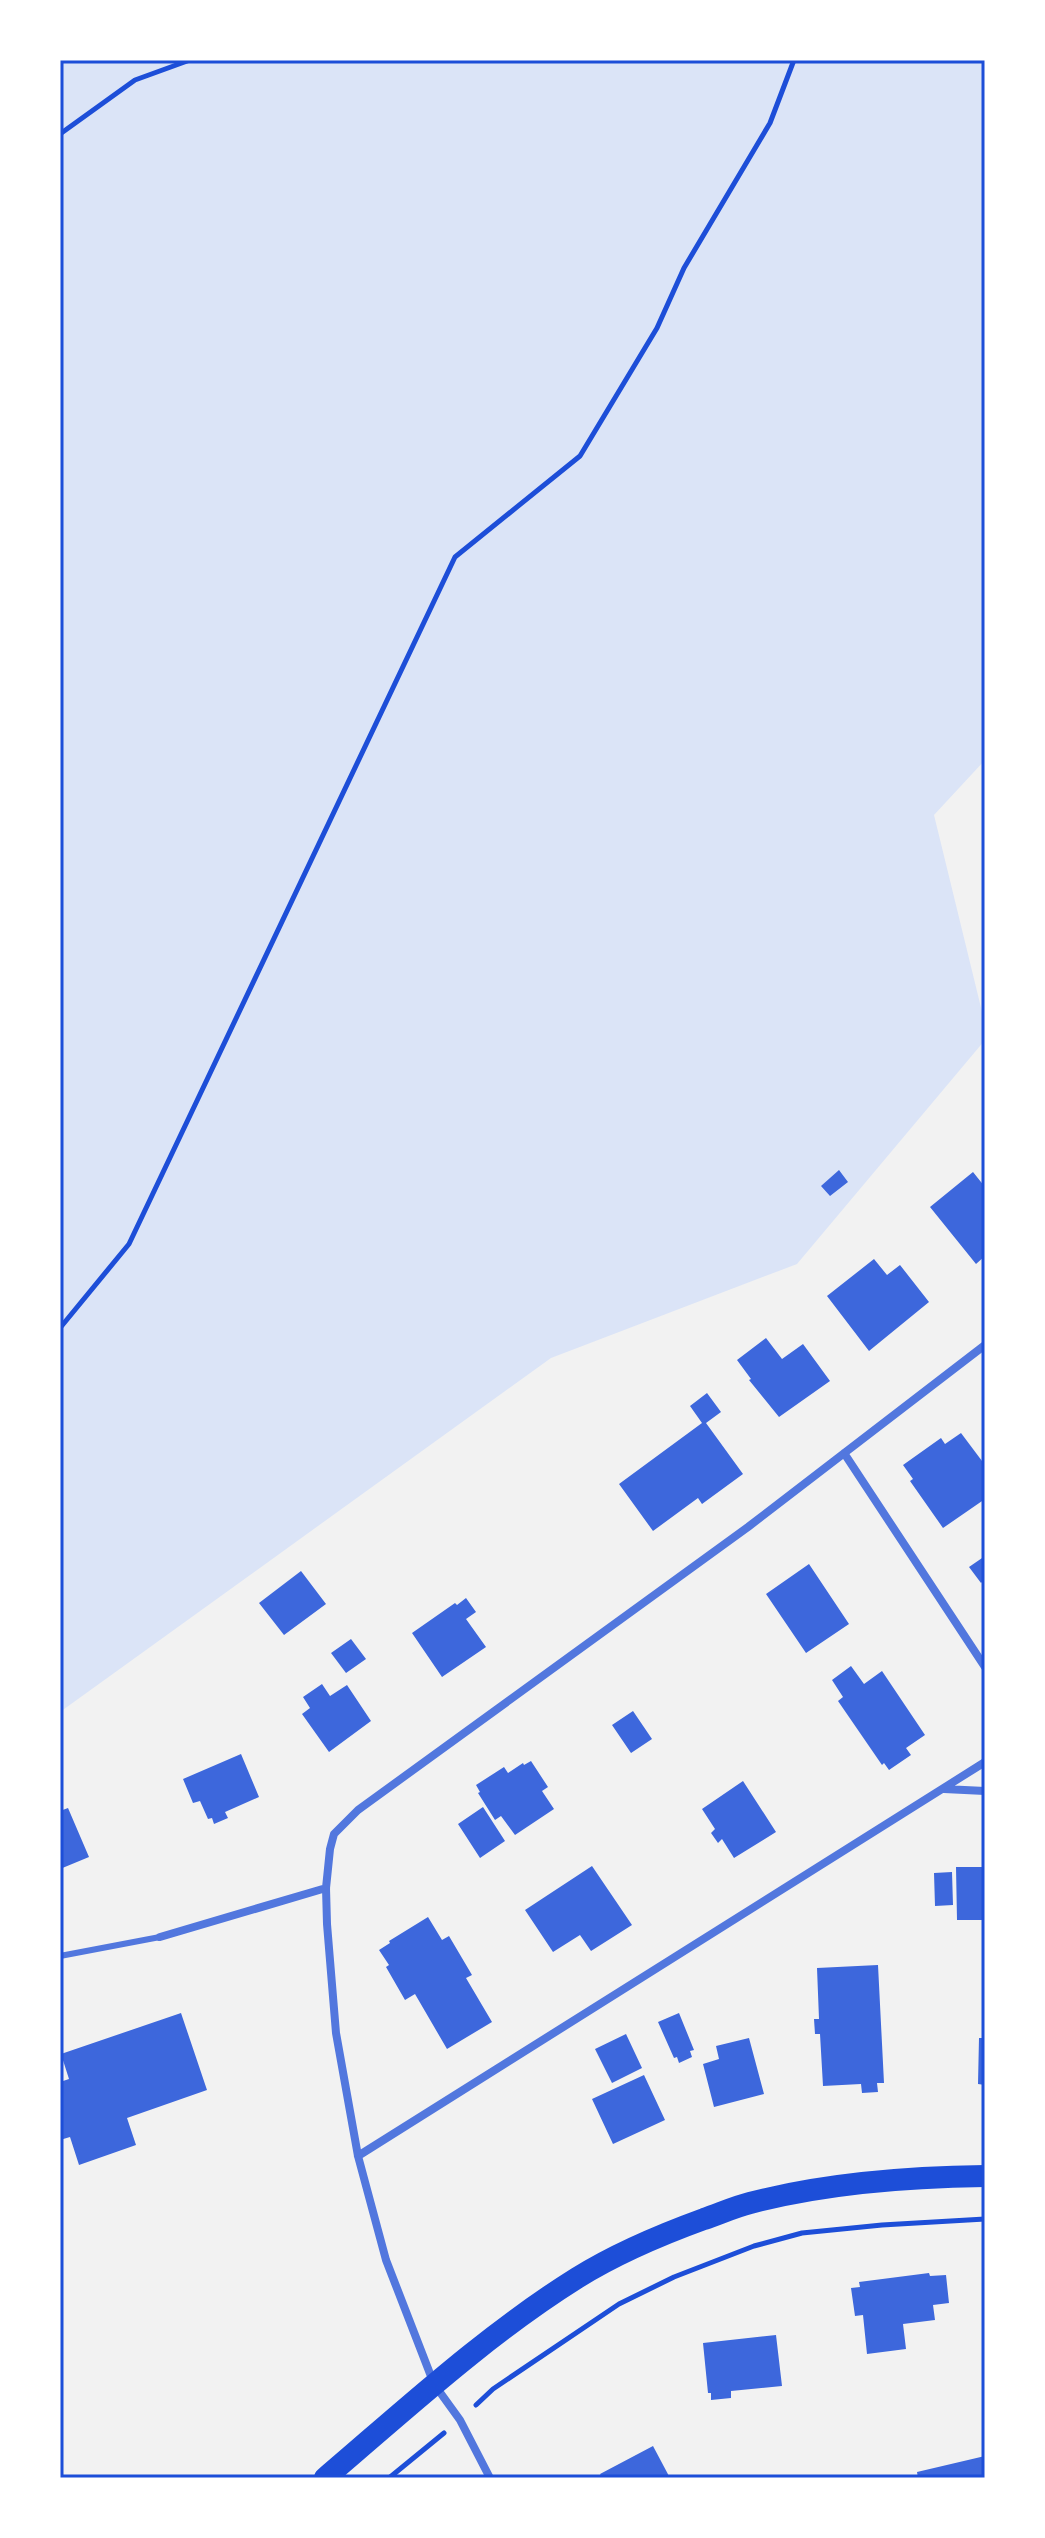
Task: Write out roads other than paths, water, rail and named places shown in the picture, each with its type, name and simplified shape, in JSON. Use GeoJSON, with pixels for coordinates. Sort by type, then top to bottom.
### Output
{"type":"FeatureCollection","features":[{"type":"Feature","properties":{"kind":"highway"},"geometry":{"type":"LineString","coordinates":[[325,2478],[434,2384],[501,2332],[578,2278],[657,2236],[748,2203],[832,2187],[928,2176],[985,2176]]}},
{"type":"Feature","properties":{"kind":"street"},"geometry":{"type":"LineString","coordinates":[[490,2478],[460,2420],[434,2384],[386,2260],[358,2156],[336,2033],[327,1924],[326,1888],[334,1834],[358,1810],[748,1527],[985,1345]]}},
{"type":"Feature","properties":{"kind":"street"},"geometry":{"type":"LineString","coordinates":[[844,1453],[985,1667]]}},
{"type":"Feature","properties":{"kind":"street"},"geometry":{"type":"LineString","coordinates":[[358,2156],[985,1762]]}},
{"type":"Feature","properties":{"kind":"street"},"geometry":{"type":"LineString","coordinates":[[943,1789],[985,1791]]}},
{"type":"Feature","properties":{"kind":"street"},"geometry":{"type":"LineString","coordinates":[[160,1937],[326,1888]]}},
{"type":"Feature","properties":{"kind":"lane"},"geometry":{"type":"LineString","coordinates":[[60,1956],[160,1937]]}}]}
